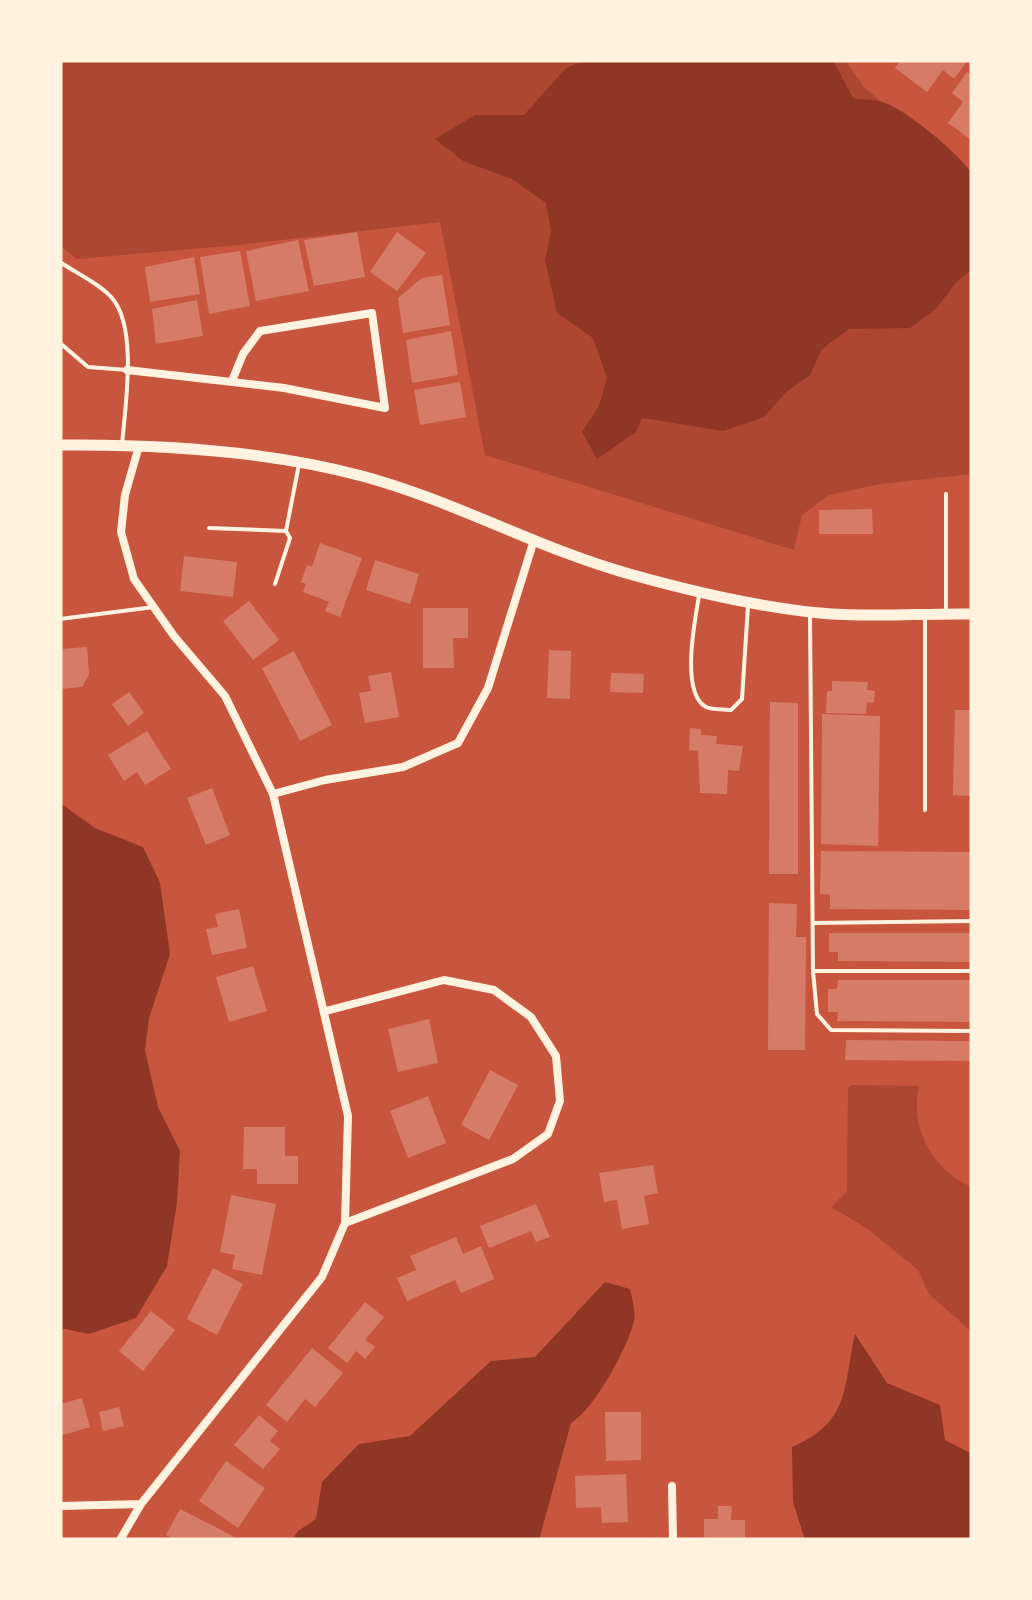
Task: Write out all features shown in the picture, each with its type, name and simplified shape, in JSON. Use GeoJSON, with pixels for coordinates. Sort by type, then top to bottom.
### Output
{"type":"FeatureCollection","features":[{"type":"Feature","properties":{"kind":"main road"},"geometry":{"type":"LineString","coordinates":[[60,445],[122,444],[246,455],[361,476],[450,505],[630,574],[748,601],[810,611],[972,614]]}},
{"type":"Feature","properties":{"kind":"street"},"geometry":{"type":"LineString","coordinates":[[128,370],[232,381],[385,408],[372,314],[260,331],[232,381]]}},
{"type":"Feature","properties":{"kind":"street"},"geometry":{"type":"LineString","coordinates":[[120,1540],[140,1504],[322,1277],[345,1223],[348,1116],[273,794],[225,696],[134,579],[121,532],[125,496],[140,446]]}},
{"type":"Feature","properties":{"kind":"street"},"geometry":{"type":"LineString","coordinates":[[273,794],[325,780],[403,767],[458,743],[488,688],[534,540]]}},
{"type":"Feature","properties":{"kind":"street"},"geometry":{"type":"LineString","coordinates":[[326,1011],[444,980],[494,990],[531,1017],[556,1056],[560,1101],[548,1134],[513,1159],[345,1223]]}},
{"type":"Feature","properties":{"kind":"street"},"geometry":{"type":"LineString","coordinates":[[672,1486],[673,1540]]}},
{"type":"Feature","properties":{"kind":"street"},"geometry":{"type":"LineString","coordinates":[[60,1506],[140,1504]]}},
{"type":"Feature","properties":{"kind":"lane"},"geometry":{"type":"LineString","coordinates":[[60,262],[113,299],[125,330],[128,370],[122,444]]}},
{"type":"Feature","properties":{"kind":"lane"},"geometry":{"type":"LineString","coordinates":[[60,343],[88,367],[128,370]]}},
{"type":"Feature","properties":{"kind":"lane"},"geometry":{"type":"LineString","coordinates":[[275,584],[290,538],[286,531],[300,464]]}},
{"type":"Feature","properties":{"kind":"lane"},"geometry":{"type":"LineString","coordinates":[[946,494],[946,614]]}},
{"type":"Feature","properties":{"kind":"lane"},"geometry":{"type":"LineString","coordinates":[[209,528],[286,531]]}},
{"type":"Feature","properties":{"kind":"lane"},"geometry":{"type":"LineString","coordinates":[[700,591],[692,637],[692,678],[696,698],[708,708],[731,710],[742,699],[748,601]]}},
{"type":"Feature","properties":{"kind":"lane"},"geometry":{"type":"LineString","coordinates":[[60,620],[154,607]]}},
{"type":"Feature","properties":{"kind":"lane"},"geometry":{"type":"LineString","coordinates":[[810,611],[813,971],[817,1014],[831,1030],[972,1031]]}},
{"type":"Feature","properties":{"kind":"lane"},"geometry":{"type":"LineString","coordinates":[[925,810],[926,614]]}},
{"type":"Feature","properties":{"kind":"lane"},"geometry":{"type":"LineString","coordinates":[[813,923],[972,921]]}},
{"type":"Feature","properties":{"kind":"lane"},"geometry":{"type":"LineString","coordinates":[[813,971],[972,972]]}},
{"type":"Feature","properties":{"kind":"shaded area"},"geometry":{"type":"Polygon","coordinates":[[[60,60],[845,60],[864,87],[972,181],[972,474],[880,484],[829,495],[802,515],[794,550],[485,455],[440,222],[77,259],[60,246],[60,60]]]}},
{"type":"Feature","properties":{"kind":"shaded area"},"geometry":{"type":"Polygon","coordinates":[[[585,60],[833,60],[853,98],[881,102],[906,114],[945,145],[972,174],[972,269],[936,309],[910,328],[849,329],[822,349],[810,375],[786,392],[764,417],[723,431],[642,418],[636,432],[597,459],[582,432],[599,406],[607,378],[593,338],[557,313],[545,260],[551,231],[546,203],[512,179],[463,161],[435,139],[475,115],[524,115],[566,68],[585,60]]]}},
{"type":"Feature","properties":{"kind":"shaded area"},"geometry":{"type":"Polygon","coordinates":[[[60,803],[95,828],[143,847],[160,883],[170,954],[149,1018],[145,1050],[158,1107],[180,1151],[167,1266],[136,1318],[89,1334],[60,1328],[60,803]]]}},
{"type":"Feature","properties":{"kind":"shaded area"},"geometry":{"type":"Polygon","coordinates":[[[851,1085],[919,1086],[918,1117],[927,1146],[946,1170],[972,1187],[972,1332],[929,1294],[918,1270],[868,1229],[831,1207],[847,1191],[851,1085]]]}},
{"type":"Feature","properties":{"kind":"shaded area"},"geometry":{"type":"Polygon","coordinates":[[[605,1282],[630,1289],[634,1321],[609,1377],[590,1405],[571,1423],[539,1540],[292,1540],[316,1519],[322,1482],[359,1444],[410,1436],[491,1361],[535,1357],[605,1282]]]}},
{"type":"Feature","properties":{"kind":"shaded area"},"geometry":{"type":"Polygon","coordinates":[[[855,1334],[887,1383],[940,1405],[945,1440],[972,1454],[972,1540],[805,1540],[793,1502],[792,1447],[825,1427],[834,1415],[845,1387],[855,1334]]]}},
{"type":"Feature","properties":{"kind":"building"},"geometry":{"type":"Polygon","coordinates":[[[901,60],[968,60],[954,79],[943,70],[927,92],[895,68],[901,60]]]}},
{"type":"Feature","properties":{"kind":"building"},"geometry":{"type":"Polygon","coordinates":[[[967,72],[972,76],[970,139],[948,123],[963,102],[952,93],[967,72]]]}},
{"type":"Feature","properties":{"kind":"building"},"geometry":{"type":"Polygon","coordinates":[[[357,232],[365,277],[314,286],[304,240],[357,232]]]}},
{"type":"Feature","properties":{"kind":"building"},"geometry":{"type":"Polygon","coordinates":[[[397,232],[426,253],[397,291],[370,272],[397,232]]]}},
{"type":"Feature","properties":{"kind":"building"},"geometry":{"type":"Polygon","coordinates":[[[298,240],[309,291],[256,301],[246,251],[298,240]]]}},
{"type":"Feature","properties":{"kind":"building"},"geometry":{"type":"Polygon","coordinates":[[[240,251],[250,306],[209,314],[200,257],[240,251]]]}},
{"type":"Feature","properties":{"kind":"building"},"geometry":{"type":"Polygon","coordinates":[[[194,257],[200,294],[150,302],[145,267],[194,257]]]}},
{"type":"Feature","properties":{"kind":"building"},"geometry":{"type":"Polygon","coordinates":[[[442,275],[450,325],[403,333],[398,298],[422,278],[442,275]]]}},
{"type":"Feature","properties":{"kind":"building"},"geometry":{"type":"Polygon","coordinates":[[[197,300],[203,336],[156,344],[152,309],[197,300]]]}},
{"type":"Feature","properties":{"kind":"building"},"geometry":{"type":"Polygon","coordinates":[[[451,331],[458,375],[412,383],[406,340],[451,331]]]}},
{"type":"Feature","properties":{"kind":"building"},"geometry":{"type":"Polygon","coordinates":[[[460,382],[466,417],[420,425],[414,390],[460,382]]]}},
{"type":"Feature","properties":{"kind":"building"},"geometry":{"type":"Polygon","coordinates":[[[872,509],[873,534],[819,534],[819,510],[872,509]]]}},
{"type":"Feature","properties":{"kind":"building"},"geometry":{"type":"Polygon","coordinates":[[[320,543],[362,558],[340,617],[325,611],[329,602],[303,592],[306,584],[301,582],[307,565],[312,567],[320,543]]]}},
{"type":"Feature","properties":{"kind":"building"},"geometry":{"type":"Polygon","coordinates":[[[184,556],[237,562],[233,597],[180,591],[184,556]]]}},
{"type":"Feature","properties":{"kind":"building"},"geometry":{"type":"Polygon","coordinates":[[[375,560],[419,574],[410,604],[366,590],[375,560]]]}},
{"type":"Feature","properties":{"kind":"building"},"geometry":{"type":"Polygon","coordinates":[[[249,601],[279,640],[253,660],[223,621],[249,601]]]}},
{"type":"Feature","properties":{"kind":"building"},"geometry":{"type":"Polygon","coordinates":[[[423,608],[468,608],[468,638],[453,638],[454,668],[423,668],[423,608]]]}},
{"type":"Feature","properties":{"kind":"building"},"geometry":{"type":"Polygon","coordinates":[[[87,647],[89,674],[82,687],[60,689],[60,649],[87,647]]]}},
{"type":"Feature","properties":{"kind":"building"},"geometry":{"type":"Polygon","coordinates":[[[549,650],[571,651],[570,699],[547,698],[549,650]]]}},
{"type":"Feature","properties":{"kind":"building"},"geometry":{"type":"Polygon","coordinates":[[[294,651],[332,725],[300,741],[262,668],[294,651]]]}},
{"type":"Feature","properties":{"kind":"building"},"geometry":{"type":"Polygon","coordinates":[[[391,672],[399,717],[365,723],[359,693],[371,691],[368,676],[391,672]]]}},
{"type":"Feature","properties":{"kind":"building"},"geometry":{"type":"Polygon","coordinates":[[[611,673],[644,674],[643,693],[610,692],[611,673]]]}},
{"type":"Feature","properties":{"kind":"building"},"geometry":{"type":"Polygon","coordinates":[[[832,681],[868,682],[867,690],[875,691],[874,703],[867,702],[866,714],[826,713],[827,691],[832,691],[832,681]]]}},
{"type":"Feature","properties":{"kind":"building"},"geometry":{"type":"Polygon","coordinates":[[[129,692],[144,713],[128,726],[112,704],[129,692]]]}},
{"type":"Feature","properties":{"kind":"building"},"geometry":{"type":"Polygon","coordinates":[[[770,702],[798,703],[798,874],[769,874],[770,702]]]}},
{"type":"Feature","properties":{"kind":"building"},"geometry":{"type":"Polygon","coordinates":[[[955,710],[972,710],[972,796],[953,795],[955,710]]]}},
{"type":"Feature","properties":{"kind":"building"},"geometry":{"type":"Polygon","coordinates":[[[822,714],[880,716],[878,846],[821,844],[822,714]]]}},
{"type":"Feature","properties":{"kind":"building"},"geometry":{"type":"Polygon","coordinates":[[[690,728],[701,729],[701,735],[717,736],[716,744],[743,746],[739,771],[728,770],[727,794],[700,793],[698,751],[689,750],[690,728]]]}},
{"type":"Feature","properties":{"kind":"building"},"geometry":{"type":"Polygon","coordinates":[[[147,731],[171,769],[145,785],[137,772],[124,781],[108,755],[147,731]]]}},
{"type":"Feature","properties":{"kind":"building"},"geometry":{"type":"Polygon","coordinates":[[[212,788],[230,835],[206,845],[187,798],[212,788]]]}},
{"type":"Feature","properties":{"kind":"building"},"geometry":{"type":"Polygon","coordinates":[[[821,851],[972,852],[972,910],[830,909],[830,895],[820,894],[821,851]]]}},
{"type":"Feature","properties":{"kind":"building"},"geometry":{"type":"Polygon","coordinates":[[[769,903],[797,904],[796,937],[806,937],[805,1050],[768,1050],[769,903]]]}},
{"type":"Feature","properties":{"kind":"building"},"geometry":{"type":"Polygon","coordinates":[[[239,909],[247,948],[212,955],[206,929],[218,927],[215,914],[239,909]]]}},
{"type":"Feature","properties":{"kind":"building"},"geometry":{"type":"Polygon","coordinates":[[[829,933],[972,933],[972,962],[838,961],[838,952],[829,952],[829,933]]]}},
{"type":"Feature","properties":{"kind":"building"},"geometry":{"type":"Polygon","coordinates":[[[253,966],[267,1011],[229,1022],[216,977],[253,966]]]}},
{"type":"Feature","properties":{"kind":"building"},"geometry":{"type":"Polygon","coordinates":[[[838,980],[972,980],[972,1022],[837,1021],[838,1012],[828,1012],[828,989],[837,989],[838,980]]]}},
{"type":"Feature","properties":{"kind":"building"},"geometry":{"type":"Polygon","coordinates":[[[429,1019],[438,1063],[398,1072],[388,1029],[429,1019]]]}},
{"type":"Feature","properties":{"kind":"building"},"geometry":{"type":"Polygon","coordinates":[[[846,1040],[972,1041],[972,1061],[845,1060],[846,1040]]]}},
{"type":"Feature","properties":{"kind":"building"},"geometry":{"type":"Polygon","coordinates":[[[490,1070],[518,1085],[489,1140],[461,1125],[490,1070]]]}},
{"type":"Feature","properties":{"kind":"building"},"geometry":{"type":"Polygon","coordinates":[[[428,1096],[446,1143],[408,1158],[390,1111],[428,1096]]]}},
{"type":"Feature","properties":{"kind":"building"},"geometry":{"type":"Polygon","coordinates":[[[244,1127],[285,1127],[285,1156],[298,1156],[298,1184],[257,1184],[257,1169],[243,1169],[244,1127]]]}},
{"type":"Feature","properties":{"kind":"building"},"geometry":{"type":"Polygon","coordinates":[[[653,1165],[658,1193],[644,1196],[649,1224],[622,1229],[617,1200],[604,1202],[599,1173],[653,1165]]]}},
{"type":"Feature","properties":{"kind":"building"},"geometry":{"type":"Polygon","coordinates":[[[231,1195],[276,1204],[262,1275],[232,1269],[235,1255],[220,1252],[231,1195]]]}},
{"type":"Feature","properties":{"kind":"building"},"geometry":{"type":"Polygon","coordinates":[[[536,1204],[550,1237],[536,1242],[531,1231],[489,1248],[480,1226],[536,1204]]]}},
{"type":"Feature","properties":{"kind":"building"},"geometry":{"type":"Polygon","coordinates":[[[456,1237],[463,1254],[481,1246],[494,1279],[461,1293],[455,1280],[407,1301],[397,1278],[416,1270],[410,1256],[456,1237]]]}},
{"type":"Feature","properties":{"kind":"building"},"geometry":{"type":"Polygon","coordinates":[[[213,1268],[243,1284],[217,1335],[187,1319],[213,1268]]]}},
{"type":"Feature","properties":{"kind":"building"},"geometry":{"type":"Polygon","coordinates":[[[365,1302],[384,1317],[365,1340],[375,1347],[365,1359],[356,1351],[347,1363],[328,1348],[365,1302]]]}},
{"type":"Feature","properties":{"kind":"building"},"geometry":{"type":"Polygon","coordinates":[[[151,1311],[175,1330],[143,1371],[119,1351],[151,1311]]]}},
{"type":"Feature","properties":{"kind":"building"},"geometry":{"type":"Polygon","coordinates":[[[312,1348],[343,1373],[315,1407],[305,1399],[287,1422],[266,1405],[312,1348]]]}},
{"type":"Feature","properties":{"kind":"building"},"geometry":{"type":"Polygon","coordinates":[[[82,1398],[90,1427],[60,1436],[60,1404],[82,1398]]]}},
{"type":"Feature","properties":{"kind":"building"},"geometry":{"type":"Polygon","coordinates":[[[119,1407],[124,1426],[103,1431],[99,1412],[119,1407]]]}},
{"type":"Feature","properties":{"kind":"building"},"geometry":{"type":"Polygon","coordinates":[[[605,1412],[641,1412],[641,1460],[606,1461],[605,1412]]]}},
{"type":"Feature","properties":{"kind":"building"},"geometry":{"type":"Polygon","coordinates":[[[259,1415],[278,1431],[270,1441],[280,1449],[263,1469],[234,1445],[259,1415]]]}},
{"type":"Feature","properties":{"kind":"building"},"geometry":{"type":"Polygon","coordinates":[[[226,1461],[265,1488],[238,1528],[199,1501],[226,1461]]]}},
{"type":"Feature","properties":{"kind":"building"},"geometry":{"type":"Polygon","coordinates":[[[626,1474],[628,1522],[602,1523],[601,1507],[576,1508],[575,1476],[626,1474]]]}},
{"type":"Feature","properties":{"kind":"building"},"geometry":{"type":"Polygon","coordinates":[[[718,1506],[732,1506],[731,1520],[745,1520],[745,1540],[704,1540],[704,1519],[718,1519],[718,1506]]]}},
{"type":"Feature","properties":{"kind":"building"},"geometry":{"type":"Polygon","coordinates":[[[180,1509],[233,1536],[231,1540],[176,1540],[166,1535],[180,1509]]]}}]}
